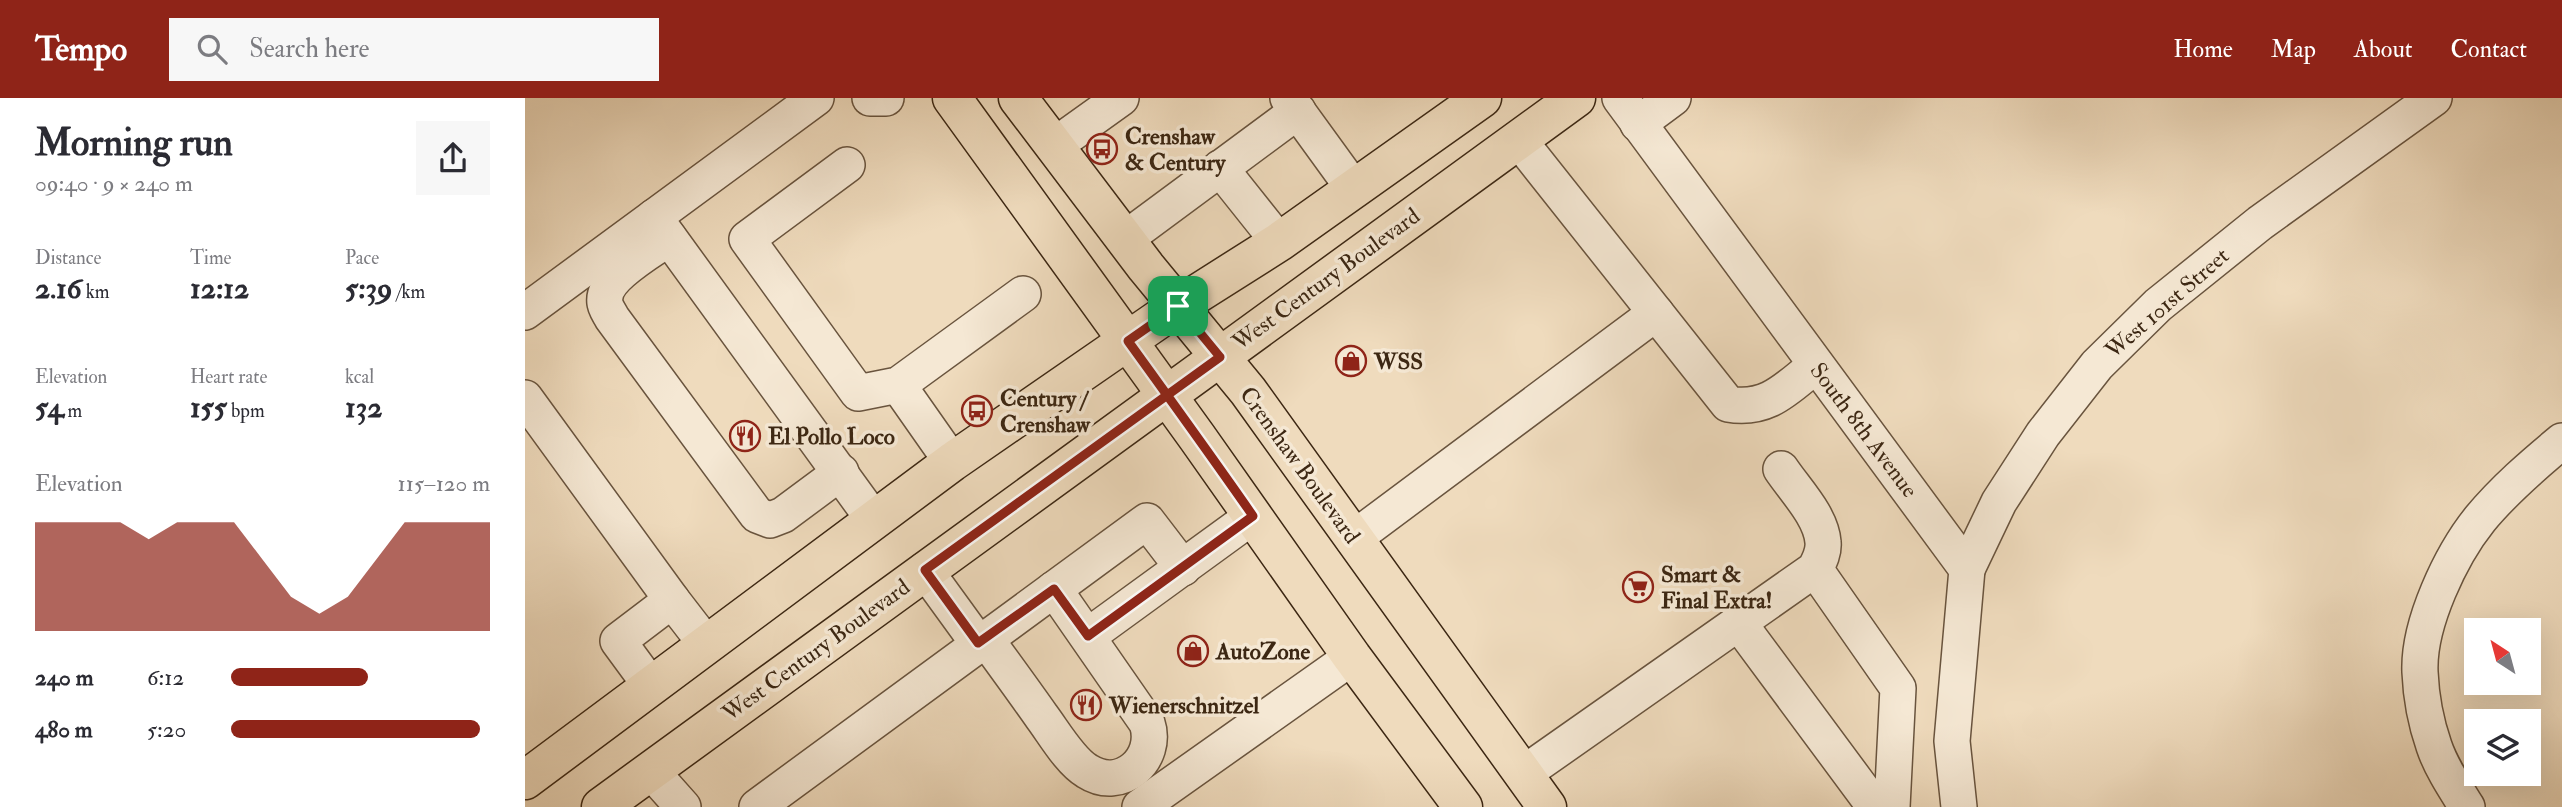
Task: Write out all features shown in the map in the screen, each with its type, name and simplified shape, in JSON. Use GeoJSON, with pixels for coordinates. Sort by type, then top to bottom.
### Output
{"type":"FeatureCollection","features":[{"type":"Feature","properties":{"kind":"main road"},"geometry":{"type":"LineString","coordinates":[[952,98],[1352,657],[1463,807]]}},
{"type":"Feature","properties":{"kind":"main road","name":"Crenshaw Boulevard"},"geometry":{"type":"LineString","coordinates":[[1018,98],[1125,239],[1254,400],[1547,807]]}},
{"type":"Feature","properties":{"kind":"main road"},"geometry":{"type":"LineString","coordinates":[[525,780],[952,462],[1178,306],[1279,242],[1482,98]]}},
{"type":"Feature","properties":{"kind":"main road","name":"West Century Boulevard"},"geometry":{"type":"LineString","coordinates":[[601,807],[1576,98]]}},
{"type":"Feature","properties":{"kind":"street"},"geometry":{"type":"LineString","coordinates":[[815,98],[661,228],[615,277],[607,290],[605,303],[612,318],[757,515],[770,520],[783,515],[841,472]]}},
{"type":"Feature","properties":{"kind":"street"},"geometry":{"type":"LineString","coordinates":[[870,98],[886,98]]}},
{"type":"Feature","properties":{"kind":"street"},"geometry":{"type":"LineString","coordinates":[[1054,146],[1121,98]]}},
{"type":"Feature","properties":{"kind":"street"},"geometry":{"type":"LineString","coordinates":[[1629,111],[1673,98]]}},
{"type":"Feature","properties":{"kind":"street","name":"West 101st Street"},"geometry":{"type":"LineString","coordinates":[[1967,569],[1999,502],[2043,434],[2097,365],[2158,305],[2260,223],[2434,98]]}},
{"type":"Feature","properties":{"kind":"street"},"geometry":{"type":"LineString","coordinates":[[1125,239],[1220,168],[1293,105],[1354,189]]}},
{"type":"Feature","properties":{"kind":"street","name":"South 8th Avenue"},"geometry":{"type":"LineString","coordinates":[[1629,111],[1967,569]]}},
{"type":"Feature","properties":{"kind":"street"},"geometry":{"type":"LineString","coordinates":[[1518,139],[1728,404],[1745,407],[1764,403],[1816,365]]}},
{"type":"Feature","properties":{"kind":"street"},"geometry":{"type":"LineString","coordinates":[[847,165],[747,239],[858,393],[898,385],[1023,294]]}},
{"type":"Feature","properties":{"kind":"street"},"geometry":{"type":"LineString","coordinates":[[1220,168],[1279,242]]}},
{"type":"Feature","properties":{"kind":"street"},"geometry":{"type":"LineString","coordinates":[[525,312],[661,228]]}},
{"type":"Feature","properties":{"kind":"street"},"geometry":{"type":"LineString","coordinates":[[661,228],[874,520]]}},
{"type":"Feature","properties":{"kind":"street"},"geometry":{"type":"LineString","coordinates":[[1353,539],[1656,313]]}},
{"type":"Feature","properties":{"kind":"street"},"geometry":{"type":"LineString","coordinates":[[898,385],[952,462]]}},
{"type":"Feature","properties":{"kind":"street"},"geometry":{"type":"LineString","coordinates":[[525,398],[706,644]]}},
{"type":"Feature","properties":{"kind":"street"},"geometry":{"type":"LineString","coordinates":[[2467,807],[2434,746],[2420,670],[2424,638],[2434,602],[2458,551],[2480,519],[2508,489],[2562,441]]}},
{"type":"Feature","properties":{"kind":"street"},"geometry":{"type":"LineString","coordinates":[[1523,774],[1815,569],[1822,556],[1824,544],[1821,531],[1781,469]]}},
{"type":"Feature","properties":{"kind":"street"},"geometry":{"type":"LineString","coordinates":[[1088,636],[1253,516]]}},
{"type":"Feature","properties":{"kind":"street"},"geometry":{"type":"LineString","coordinates":[[757,807],[1147,521],[1183,568]]}},
{"type":"Feature","properties":{"kind":"street"},"geometry":{"type":"LineString","coordinates":[[1815,569],[1898,688],[1892,807]]}},
{"type":"Feature","properties":{"kind":"street"},"geometry":{"type":"LineString","coordinates":[[1959,807],[1952,741],[1967,569]]}},
{"type":"Feature","properties":{"kind":"street"},"geometry":{"type":"LineString","coordinates":[[925,570],[1084,770],[1098,777],[1113,779],[1123,776],[1136,767],[1147,751],[1150,733],[1147,723],[1054,589]]}},
{"type":"Feature","properties":{"kind":"street"},"geometry":{"type":"LineString","coordinates":[[651,686],[618,641],[672,600]]}},
{"type":"Feature","properties":{"kind":"street"},"geometry":{"type":"LineString","coordinates":[[1738,622],[1875,807]]}},
{"type":"Feature","properties":{"kind":"street"},"geometry":{"type":"LineString","coordinates":[[1140,807],[1352,657]]}},
{"type":"Feature","properties":{"kind":"street"},"geometry":{"type":"LineString","coordinates":[[1898,688],[1955,702]]}},
{"type":"Feature","properties":{"kind":"street"},"geometry":{"type":"LineString","coordinates":[[651,771],[683,807]]}},
{"type":"Feature","properties":{"kind":"place","name":"Crenshaw & Century"},"geometry":{"type":"Point","coordinates":[1102,149]}},
{"type":"Feature","properties":{"kind":"place","name":"WSS"},"geometry":{"type":"Point","coordinates":[1351,361]}},
{"type":"Feature","properties":{"kind":"place","name":"Century / Crenshaw"},"geometry":{"type":"Point","coordinates":[977,411]}},
{"type":"Feature","properties":{"kind":"place","name":"El Pollo Loco"},"geometry":{"type":"Point","coordinates":[745,436]}},
{"type":"Feature","properties":{"kind":"place","name":"Smart & Final Extra!"},"geometry":{"type":"Point","coordinates":[1638,587]}},
{"type":"Feature","properties":{"kind":"place","name":"AutoZone"},"geometry":{"type":"Point","coordinates":[1193,651]}},
{"type":"Feature","properties":{"kind":"place","name":"Wienerschnitzel"},"geometry":{"type":"Point","coordinates":[1086,705]}},
{"type":"Feature","properties":{"kind":"route"},"geometry":{"type":"LineString","coordinates":[[1178,306],[1128,341],[1167,395],[1253,516],[1088,636],[1054,589],[978,643],[925,570],[1167,395],[1220,357],[1178,306]]}}]}
